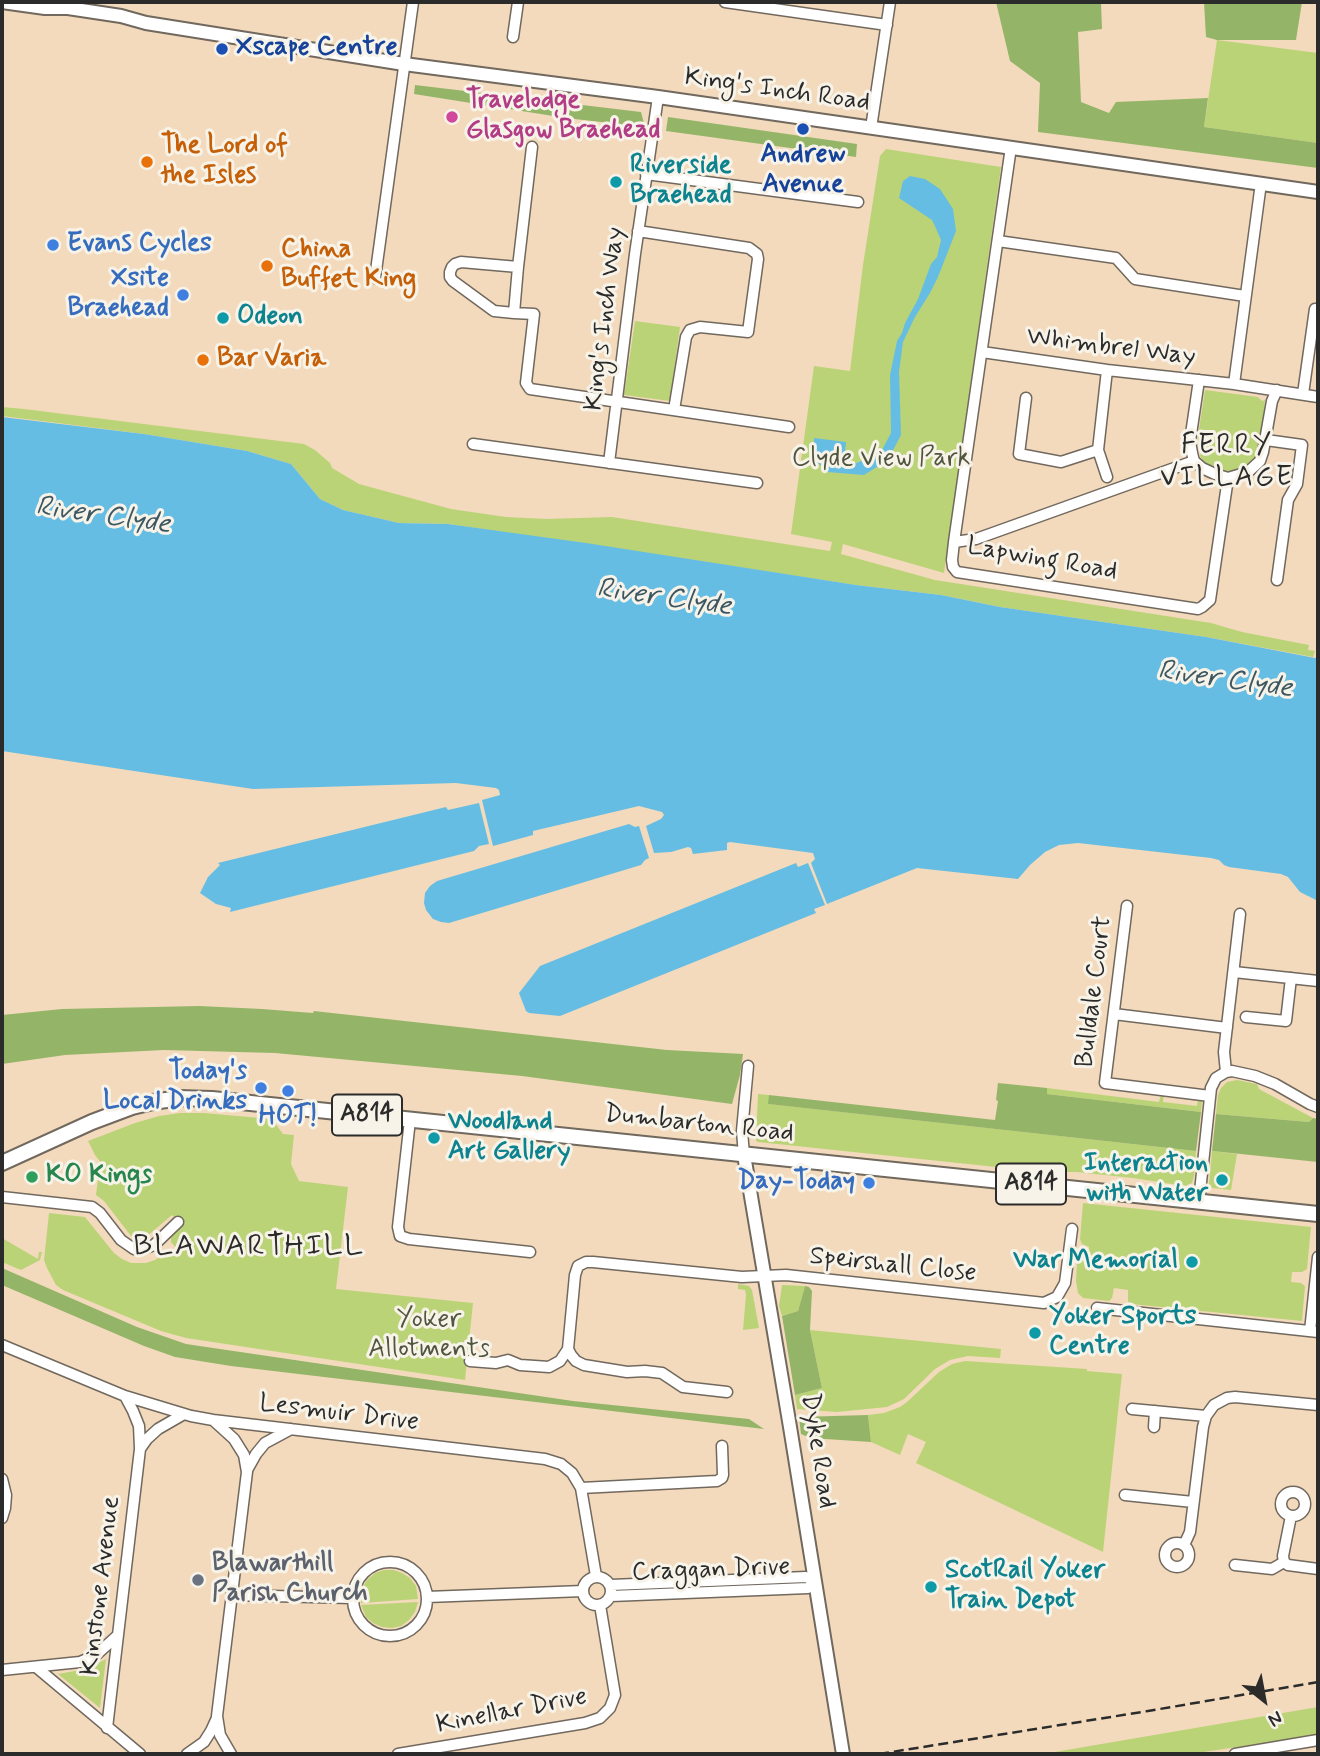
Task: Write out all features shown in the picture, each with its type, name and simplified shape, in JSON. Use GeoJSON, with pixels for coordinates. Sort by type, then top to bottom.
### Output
{"type":"FeatureCollection","features":[{"type":"Feature","properties":{"kind":"main road","name":"Dumbarton Road"},"geometry":{"type":"LineString","coordinates":[[2,1163],[114,1113],[143,1104],[179,1098],[243,1101],[1318,1214]]}},
{"type":"Feature","properties":{"kind":"street","name":"King's Inch Road"},"geometry":{"type":"LineString","coordinates":[[2,2],[121,16],[146,23],[404,64],[658,97],[1318,192]]}},
{"type":"Feature","properties":{"kind":"street"},"geometry":{"type":"LineString","coordinates":[[374,278],[413,2]]}},
{"type":"Feature","properties":{"kind":"street"},"geometry":{"type":"LineString","coordinates":[[513,37],[519,2]]}},
{"type":"Feature","properties":{"kind":"street"},"geometry":{"type":"LineString","coordinates":[[725,2],[784,6],[887,25]]}},
{"type":"Feature","properties":{"kind":"street"},"geometry":{"type":"LineString","coordinates":[[871,128],[890,2]]}},
{"type":"Feature","properties":{"kind":"street","name":"King's Inch Way"},"geometry":{"type":"LineString","coordinates":[[608,463],[658,97]]}},
{"type":"Feature","properties":{"kind":"street"},"geometry":{"type":"LineString","coordinates":[[514,313],[532,147]]}},
{"type":"Feature","properties":{"kind":"street","name":"Lapwing Road"},"geometry":{"type":"LineString","coordinates":[[1011,147],[954,542],[952,564],[957,572],[1198,608],[1210,600],[1228,478]]}},
{"type":"Feature","properties":{"kind":"street"},"geometry":{"type":"LineString","coordinates":[[646,174],[858,202]]}},
{"type":"Feature","properties":{"kind":"street"},"geometry":{"type":"LineString","coordinates":[[1234,384],[1261,183]]}},
{"type":"Feature","properties":{"kind":"street"},"geometry":{"type":"LineString","coordinates":[[638,231],[749,248],[758,259],[748,332],[700,327],[690,330],[686,337],[674,411]]}},
{"type":"Feature","properties":{"kind":"street"},"geometry":{"type":"LineString","coordinates":[[998,241],[1116,258],[1135,279],[1245,296]]}},
{"type":"Feature","properties":{"kind":"street"},"geometry":{"type":"LineString","coordinates":[[518,267],[461,262],[450,272],[450,277],[494,311],[534,314],[526,383],[530,389],[789,427]]}},
{"type":"Feature","properties":{"kind":"street"},"geometry":{"type":"LineString","coordinates":[[1303,394],[1315,310],[1318,310]]}},
{"type":"Feature","properties":{"kind":"street","name":"Whimbrel Way"},"geometry":{"type":"LineString","coordinates":[[982,352],[1318,397]]}},
{"type":"Feature","properties":{"kind":"street"},"geometry":{"type":"LineString","coordinates":[[1107,370],[1098,450],[1107,477]]}},
{"type":"Feature","properties":{"kind":"street"},"geometry":{"type":"LineString","coordinates":[[1199,380],[1190,441],[1194,461],[1202,468],[1228,478],[1255,467],[1260,461],[1276,390]]}},
{"type":"Feature","properties":{"kind":"street"},"geometry":{"type":"LineString","coordinates":[[1026,398],[1019,454],[1060,462],[1098,450]]}},
{"type":"Feature","properties":{"kind":"street"},"geometry":{"type":"LineString","coordinates":[[1266,440],[1303,445],[1297,484],[1288,500],[1277,580]]}},
{"type":"Feature","properties":{"kind":"street"},"geometry":{"type":"LineString","coordinates":[[472,444],[757,484]]}},
{"type":"Feature","properties":{"kind":"street"},"geometry":{"type":"LineString","coordinates":[[954,542],[973,540],[1194,461]]}},
{"type":"Feature","properties":{"kind":"street","name":"Bulldale Court"},"geometry":{"type":"LineString","coordinates":[[1127,906],[1105,1083],[1210,1096]]}},
{"type":"Feature","properties":{"kind":"street"},"geometry":{"type":"LineString","coordinates":[[1226,1072],[1224,1052],[1240,914]]}},
{"type":"Feature","properties":{"kind":"street"},"geometry":{"type":"LineString","coordinates":[[1234,972],[1318,981]]}},
{"type":"Feature","properties":{"kind":"street"},"geometry":{"type":"LineString","coordinates":[[1246,1017],[1286,1021],[1291,978]]}},
{"type":"Feature","properties":{"kind":"street"},"geometry":{"type":"LineString","coordinates":[[1114,1014],[1227,1028]]}},
{"type":"Feature","properties":{"kind":"street"},"geometry":{"type":"LineString","coordinates":[[744,1155],[742,1131],[748,1066]]}},
{"type":"Feature","properties":{"kind":"street"},"geometry":{"type":"LineString","coordinates":[[1199,1201],[1210,1096],[1212,1083],[1216,1078],[1226,1072],[1239,1072],[1266,1080],[1318,1107]]}},
{"type":"Feature","properties":{"kind":"street"},"geometry":{"type":"LineString","coordinates":[[410,1120],[398,1227],[400,1236],[530,1252]]}},
{"type":"Feature","properties":{"kind":"street","name":"Dyke Road"},"geometry":{"type":"LineString","coordinates":[[744,1155],[843,1754]]}},
{"type":"Feature","properties":{"kind":"street"},"geometry":{"type":"LineString","coordinates":[[2,1197],[92,1207],[121,1240],[134,1249],[141,1250],[154,1245],[178,1223]]}},
{"type":"Feature","properties":{"kind":"street","name":"Speirshall Close"},"geometry":{"type":"LineString","coordinates":[[568,1349],[575,1275],[578,1266],[586,1262],[742,1277],[797,1276],[1037,1303],[1051,1301],[1057,1297],[1065,1283],[1072,1229]]}},
{"type":"Feature","properties":{"kind":"street"},"geometry":{"type":"LineString","coordinates":[[1097,1308],[1314,1331],[1318,1257]]}},
{"type":"Feature","properties":{"kind":"street","name":"Lesmuir Drive"},"geometry":{"type":"LineString","coordinates":[[2,1345],[125,1396],[184,1414],[213,1420],[545,1459],[566,1468],[581,1488]]}},
{"type":"Feature","properties":{"kind":"street"},"geometry":{"type":"LineString","coordinates":[[470,1361],[496,1363],[508,1360],[520,1366],[549,1367],[560,1361],[568,1349],[573,1358],[584,1365],[627,1372],[662,1373],[683,1387],[727,1392]]}},
{"type":"Feature","properties":{"kind":"street","name":"Kinstone Avenue"},"geometry":{"type":"LineString","coordinates":[[107,1728],[141,1438],[139,1426],[125,1396]]}},
{"type":"Feature","properties":{"kind":"street"},"geometry":{"type":"LineString","coordinates":[[1184,1545],[1189,1536],[1201,1433],[1206,1416],[1214,1405],[1235,1397],[1318,1405]]}},
{"type":"Feature","properties":{"kind":"street"},"geometry":{"type":"LineString","coordinates":[[1132,1409],[1206,1416]]}},
{"type":"Feature","properties":{"kind":"street"},"geometry":{"type":"LineString","coordinates":[[1154,1427],[1155,1411]]}},
{"type":"Feature","properties":{"kind":"street"},"geometry":{"type":"LineString","coordinates":[[140,1449],[158,1429],[184,1414]]}},
{"type":"Feature","properties":{"kind":"street"},"geometry":{"type":"LineString","coordinates":[[213,1420],[234,1439],[244,1455],[247,1472],[217,1716],[220,1735],[231,1754]]}},
{"type":"Feature","properties":{"kind":"street"},"geometry":{"type":"LineString","coordinates":[[247,1472],[265,1443],[292,1429]]}},
{"type":"Feature","properties":{"kind":"street"},"geometry":{"type":"LineString","coordinates":[[596,1576],[581,1488],[717,1481],[723,1475],[722,1446]]}},
{"type":"Feature","properties":{"kind":"street"},"geometry":{"type":"LineString","coordinates":[[2,1479],[6,1495],[2,1518]]}},
{"type":"Feature","properties":{"kind":"street"},"geometry":{"type":"LineString","coordinates":[[1125,1495],[1194,1502]]}},
{"type":"Feature","properties":{"kind":"street"},"geometry":{"type":"LineString","coordinates":[[1291,1516],[1284,1562],[1288,1565],[1318,1569]]}},
{"type":"Feature","properties":{"kind":"street"},"geometry":{"type":"LineString","coordinates":[[384,1562],[404,1564],[413,1570],[420,1577],[427,1597],[423,1616],[417,1624],[409,1631],[390,1636],[380,1635],[363,1625],[357,1617],[352,1598],[354,1588],[365,1571],[384,1562]]}},
{"type":"Feature","properties":{"kind":"street"},"geometry":{"type":"LineString","coordinates":[[1235,1565],[1272,1569],[1284,1562]]}},
{"type":"Feature","properties":{"kind":"street"},"geometry":{"type":"LineString","coordinates":[[596,1576],[605,1578],[611,1590],[606,1602],[600,1605],[588,1602],[583,1591],[588,1579],[596,1576]]}},
{"type":"Feature","properties":{"kind":"street","name":"Craggan Drive"},"geometry":{"type":"LineString","coordinates":[[611,1590],[806,1577],[815,1581]]}},
{"type":"Feature","properties":{"kind":"street"},"geometry":{"type":"LineString","coordinates":[[427,1597],[583,1591]]}},
{"type":"Feature","properties":{"kind":"street"},"geometry":{"type":"LineString","coordinates":[[232,1595],[352,1598]]}},
{"type":"Feature","properties":{"kind":"street","name":"Kinellar Drive"},"geometry":{"type":"LineString","coordinates":[[398,1754],[590,1722],[600,1718],[610,1708],[615,1695],[600,1605]]}},
{"type":"Feature","properties":{"kind":"street"},"geometry":{"type":"LineString","coordinates":[[2,1670],[85,1661],[103,1650],[118,1636]]}},
{"type":"Feature","properties":{"kind":"street"},"geometry":{"type":"LineString","coordinates":[[36,1667],[140,1754]]}},
{"type":"Feature","properties":{"kind":"street"},"geometry":{"type":"LineString","coordinates":[[187,1754],[207,1738],[217,1716]]}},
{"type":"Feature","properties":{"kind":"street"},"geometry":{"type":"LineString","coordinates":[[1235,1754],[1318,1740]]}},
{"type":"Feature","properties":{"kind":"green space"},"geometry":{"type":"Polygon","coordinates":[[[996,2],[1101,2],[1102,29],[1078,32],[1081,102],[1109,113],[1116,102],[1208,98],[1204,127],[1318,143],[1318,168],[1038,132],[1040,83],[1010,61],[996,2]]]}},
{"type":"Feature","properties":{"kind":"green space"},"geometry":{"type":"Polygon","coordinates":[[[1204,2],[1302,2],[1296,40],[1217,40],[1206,37],[1204,2]]]}},
{"type":"Feature","properties":{"kind":"green space"},"geometry":{"type":"Polygon","coordinates":[[[1217,40],[1318,53],[1318,143],[1204,127],[1217,40]]]}},
{"type":"Feature","properties":{"kind":"green space"},"geometry":{"type":"Polygon","coordinates":[[[415,85],[641,112],[645,127],[566,118],[414,94],[415,85]]]}},
{"type":"Feature","properties":{"kind":"green space"},"geometry":{"type":"Polygon","coordinates":[[[668,117],[857,144],[856,157],[666,131],[668,117]]]}},
{"type":"Feature","properties":{"kind":"green space","name":"Clyde View Park"},"geometry":{"type":"Polygon","coordinates":[[[886,149],[1001,167],[944,573],[843,544],[841,554],[935,580],[1211,623],[1309,645],[1308,650],[1315,651],[1313,657],[1206,637],[1000,607],[941,595],[856,585],[448,524],[399,523],[343,510],[320,499],[291,464],[247,451],[144,434],[2,416],[2,407],[24,409],[304,444],[315,450],[332,468],[359,484],[451,509],[506,517],[546,519],[612,517],[830,551],[832,542],[791,534],[814,366],[850,371],[880,156],[886,149]]]}},
{"type":"Feature","properties":{"kind":"green space"},"geometry":{"type":"Polygon","coordinates":[[[635,321],[680,327],[670,401],[624,395],[635,321]]]}},
{"type":"Feature","properties":{"kind":"green space"},"geometry":{"type":"Polygon","coordinates":[[[1205,390],[1265,400],[1257,454],[1240,470],[1227,472],[1210,467],[1200,456],[1198,436],[1205,390]]]}},
{"type":"Feature","properties":{"kind":"green space"},"geometry":{"type":"Polygon","coordinates":[[[199,1006],[314,1011],[667,1050],[743,1054],[732,1104],[522,1076],[275,1053],[164,1050],[65,1055],[2,1064],[2,1015],[62,1009],[199,1006]]]}},
{"type":"Feature","properties":{"kind":"green space"},"geometry":{"type":"Polygon","coordinates":[[[1237,1080],[1257,1084],[1259,1089],[1313,1118],[1309,1122],[1216,1114],[1221,1088],[1227,1082],[1237,1080]]]}},
{"type":"Feature","properties":{"kind":"green space"},"geometry":{"type":"Polygon","coordinates":[[[998,1083],[1047,1088],[1047,1094],[1201,1112],[1196,1151],[768,1104],[769,1095],[995,1120],[998,1083]]]}},
{"type":"Feature","properties":{"kind":"green space"},"geometry":{"type":"Polygon","coordinates":[[[1047,1088],[1159,1102],[1161,1094],[1164,1094],[1163,1102],[1197,1106],[1198,1098],[1202,1099],[1201,1112],[1047,1094],[1047,1088]]]}},
{"type":"Feature","properties":{"kind":"green space"},"geometry":{"type":"Polygon","coordinates":[[[758,1094],[769,1095],[769,1104],[1196,1151],[1194,1176],[1192,1183],[1185,1186],[1077,1172],[1044,1172],[758,1142],[758,1094]]]}},
{"type":"Feature","properties":{"kind":"green space","name":"Yoker Allotments"},"geometry":{"type":"Polygon","coordinates":[[[180,1113],[272,1119],[283,1134],[294,1135],[291,1164],[299,1181],[348,1187],[336,1289],[473,1303],[465,1380],[186,1338],[161,1331],[56,1285],[44,1260],[49,1213],[85,1217],[114,1253],[131,1263],[155,1260],[161,1256],[156,1250],[158,1249],[169,1254],[176,1248],[171,1237],[182,1226],[172,1215],[146,1237],[136,1239],[96,1195],[98,1179],[105,1168],[88,1141],[135,1123],[180,1113]]]}},
{"type":"Feature","properties":{"kind":"green space"},"geometry":{"type":"Polygon","coordinates":[[[1216,1114],[1309,1122],[1313,1118],[1318,1119],[1318,1162],[1212,1151],[1216,1114]]]}},
{"type":"Feature","properties":{"kind":"green space"},"geometry":{"type":"Polygon","coordinates":[[[1212,1151],[1237,1154],[1231,1190],[1212,1188],[1209,1185],[1212,1151]]]}},
{"type":"Feature","properties":{"kind":"green space"},"geometry":{"type":"Polygon","coordinates":[[[1083,1203],[1311,1227],[1307,1269],[1292,1272],[1291,1282],[1305,1286],[1302,1321],[1131,1304],[1128,1302],[1128,1290],[1114,1288],[1109,1301],[1083,1298],[1078,1293],[1076,1281],[1077,1263],[1089,1259],[1089,1247],[1082,1244],[1080,1239],[1083,1203]]]}},
{"type":"Feature","properties":{"kind":"green space"},"geometry":{"type":"Polygon","coordinates":[[[2,1238],[38,1259],[39,1252],[42,1252],[40,1260],[21,1270],[2,1262],[2,1238]]]}},
{"type":"Feature","properties":{"kind":"green space"},"geometry":{"type":"Polygon","coordinates":[[[2,1268],[137,1327],[186,1344],[573,1401],[749,1419],[764,1429],[231,1366],[175,1357],[2,1285],[2,1268]]]}},
{"type":"Feature","properties":{"kind":"green space"},"geometry":{"type":"Polygon","coordinates":[[[738,1284],[749,1286],[752,1290],[759,1328],[743,1330],[746,1295],[745,1290],[738,1289],[738,1284]]]}},
{"type":"Feature","properties":{"kind":"green space"},"geometry":{"type":"Polygon","coordinates":[[[782,1285],[805,1286],[798,1311],[782,1316],[779,1306],[782,1285]]]}},
{"type":"Feature","properties":{"kind":"green space"},"geometry":{"type":"Polygon","coordinates":[[[805,1286],[812,1291],[810,1330],[822,1388],[795,1395],[782,1316],[798,1311],[805,1286]]]}},
{"type":"Feature","properties":{"kind":"green space"},"geometry":{"type":"Polygon","coordinates":[[[810,1330],[1001,1349],[1000,1358],[968,1356],[950,1360],[935,1369],[904,1399],[887,1407],[837,1412],[797,1409],[795,1395],[822,1388],[810,1330]]]}},
{"type":"Feature","properties":{"kind":"green space"},"geometry":{"type":"Polygon","coordinates":[[[965,1361],[1122,1374],[1103,1552],[916,1463],[926,1442],[908,1434],[900,1455],[871,1442],[868,1415],[900,1407],[939,1372],[952,1364],[965,1361]]]}},
{"type":"Feature","properties":{"kind":"green space"},"geometry":{"type":"Polygon","coordinates":[[[868,1415],[871,1442],[810,1438],[801,1434],[799,1417],[868,1415]]]}},
{"type":"Feature","properties":{"kind":"green space"},"geometry":{"type":"Polygon","coordinates":[[[384,1570],[394,1570],[410,1578],[416,1586],[418,1599],[361,1603],[362,1588],[367,1580],[384,1570]]]}},
{"type":"Feature","properties":{"kind":"green space"},"geometry":{"type":"Polygon","coordinates":[[[418,1602],[409,1620],[392,1628],[373,1623],[366,1617],[361,1605],[418,1602]]]}},
{"type":"Feature","properties":{"kind":"green space"},"geometry":{"type":"Polygon","coordinates":[[[106,1659],[100,1708],[58,1674],[86,1669],[106,1659]]]}},
{"type":"Feature","properties":{"kind":"green space"},"geometry":{"type":"Polygon","coordinates":[[[1318,1707],[1318,1735],[1190,1754],[1043,1754],[1318,1707]]]}},
{"type":"Feature","properties":{"kind":"water"},"geometry":{"type":"Polygon","coordinates":[[[910,176],[925,179],[940,189],[953,209],[956,231],[938,277],[903,342],[899,372],[901,435],[888,460],[864,475],[827,472],[814,456],[814,438],[846,442],[844,462],[857,463],[882,450],[891,433],[890,375],[897,341],[918,299],[931,264],[937,257],[941,240],[932,220],[899,198],[903,181],[910,176]]]}},
{"type":"Feature","properties":{"kind":"water","name":"River Clyde"},"geometry":{"type":"Polygon","coordinates":[[[2,417],[144,434],[247,451],[291,464],[320,499],[343,510],[399,523],[448,524],[586,543],[856,585],[941,595],[1000,607],[1206,637],[1318,657],[1318,901],[1300,892],[1288,877],[1281,874],[1229,867],[1211,858],[1078,843],[1059,845],[1045,852],[1018,879],[917,868],[827,904],[811,863],[815,859],[813,853],[730,842],[727,843],[727,850],[693,854],[688,847],[654,853],[646,826],[664,815],[662,812],[639,806],[533,831],[533,835],[493,846],[482,800],[500,795],[496,788],[456,783],[253,789],[2,751],[2,417]]]}},
{"type":"Feature","properties":{"kind":"water"},"geometry":{"type":"Polygon","coordinates":[[[479,803],[489,844],[479,846],[474,851],[230,912],[231,908],[216,904],[200,893],[208,877],[220,865],[218,863],[446,807],[448,810],[479,803]]]}},
{"type":"Feature","properties":{"kind":"water"},"geometry":{"type":"Polygon","coordinates":[[[629,824],[639,826],[649,858],[641,865],[449,923],[433,919],[426,910],[425,893],[437,881],[629,824]]]}},
{"type":"Feature","properties":{"kind":"water"},"geometry":{"type":"Polygon","coordinates":[[[796,863],[798,867],[808,863],[825,905],[814,909],[816,913],[560,1016],[526,1011],[519,993],[540,966],[796,863]]]}},
{"type":"Feature","properties":{"kind":"railway"},"geometry":{"type":"LineString","coordinates":[[879,1754],[1318,1682]]}},
{"type":"Feature","properties":{"kind":"place","name":"Xscape Centre"},"geometry":{"type":"Point","coordinates":[222,49]}},
{"type":"Feature","properties":{"kind":"place","name":"Travelodge Glasgow Braehead"},"geometry":{"type":"Point","coordinates":[452,117]}},
{"type":"Feature","properties":{"kind":"place","name":"Andrew Avenue"},"geometry":{"type":"Point","coordinates":[803,129]}},
{"type":"Feature","properties":{"kind":"place","name":"The Lord of the Isles"},"geometry":{"type":"Point","coordinates":[147,162]}},
{"type":"Feature","properties":{"kind":"place","name":"Riverside Braehead"},"geometry":{"type":"Point","coordinates":[616,182]}},
{"type":"Feature","properties":{"kind":"place","name":"Evans Cycles"},"geometry":{"type":"Point","coordinates":[53,245]}},
{"type":"Feature","properties":{"kind":"place","name":"China Buffet King"},"geometry":{"type":"Point","coordinates":[267,266]}},
{"type":"Feature","properties":{"kind":"place","name":"Xsite Braehead"},"geometry":{"type":"Point","coordinates":[183,295]}},
{"type":"Feature","properties":{"kind":"place","name":"Odeon"},"geometry":{"type":"Point","coordinates":[223,318]}},
{"type":"Feature","properties":{"kind":"place","name":"Bar Varia"},"geometry":{"type":"Point","coordinates":[203,360]}},
{"type":"Feature","properties":{"kind":"place","name":"Today's Local Drinks"},"geometry":{"type":"Point","coordinates":[261,1088]}},
{"type":"Feature","properties":{"kind":"place","name":"HOT!"},"geometry":{"type":"Point","coordinates":[288,1091]}},
{"type":"Feature","properties":{"kind":"place","name":"Woodland Art Gallery"},"geometry":{"type":"Point","coordinates":[434,1138]}},
{"type":"Feature","properties":{"kind":"place","name":"KO Kings"},"geometry":{"type":"Point","coordinates":[32,1177]}},
{"type":"Feature","properties":{"kind":"place","name":"Interaction with Water"},"geometry":{"type":"Point","coordinates":[1222,1180]}},
{"type":"Feature","properties":{"kind":"place","name":"Day-Today"},"geometry":{"type":"Point","coordinates":[869,1183]}},
{"type":"Feature","properties":{"kind":"place","name":"War Memorial"},"geometry":{"type":"Point","coordinates":[1192,1262]}},
{"type":"Feature","properties":{"kind":"place","name":"Yoker Sports Centre"},"geometry":{"type":"Point","coordinates":[1035,1333]}},
{"type":"Feature","properties":{"kind":"place","name":"Blawarthill Parish Church"},"geometry":{"type":"Point","coordinates":[198,1580]}},
{"type":"Feature","properties":{"kind":"place","name":"ScotRail Yoker Train Depot"},"geometry":{"type":"Point","coordinates":[931,1587]}},
{"type":"Feature","properties":{"kind":"district","name":"FERRY VILLAGE"},"geometry":{"type":"Point","coordinates":[1227,463]}},
{"type":"Feature","properties":{"kind":"district","name":"BLAWARTHILL"},"geometry":{"type":"Point","coordinates":[249,1248]}}]}
